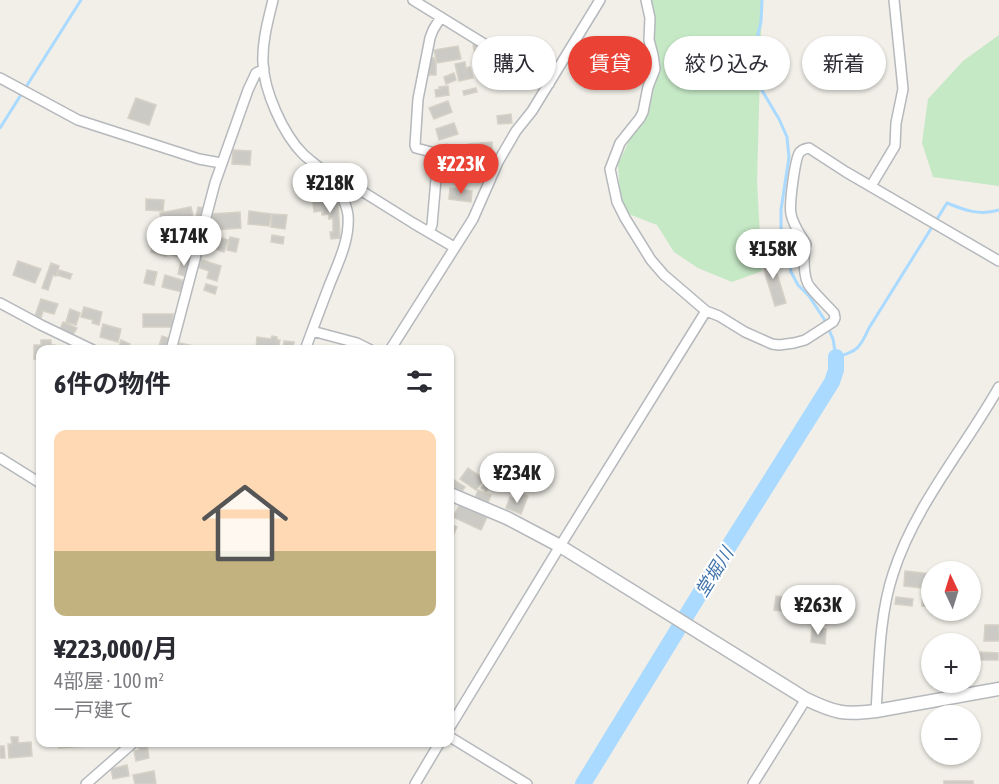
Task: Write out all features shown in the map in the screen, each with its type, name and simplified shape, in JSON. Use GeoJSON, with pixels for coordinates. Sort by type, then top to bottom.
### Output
{"type":"FeatureCollection","features":[{"type":"Feature","properties":{"kind":"street"},"geometry":{"type":"LineString","coordinates":[[273,0],[264,43],[263,63],[274,107],[286,132],[303,154],[330,179],[346,209],[348,224],[344,248],[307,345]]}},
{"type":"Feature","properties":{"kind":"street"},"geometry":{"type":"LineString","coordinates":[[413,0],[472,36]]}},
{"type":"Feature","properties":{"kind":"street"},"geometry":{"type":"LineString","coordinates":[[556,72],[600,0]]}},
{"type":"Feature","properties":{"kind":"street"},"geometry":{"type":"LineString","coordinates":[[646,0],[650,18],[649,40],[655,69],[648,87],[643,112],[620,143],[610,169],[617,202],[651,260],[664,275],[706,311],[772,344],[794,344],[833,322],[834,313],[806,282],[804,250],[806,244],[795,226],[790,210],[798,154],[805,149],[812,149],[846,172],[999,261]]}},
{"type":"Feature","properties":{"kind":"street"},"geometry":{"type":"LineString","coordinates":[[871,186],[895,146],[896,123],[903,89],[894,0]]}},
{"type":"Feature","properties":{"kind":"street"},"geometry":{"type":"LineString","coordinates":[[429,232],[432,225],[438,156],[416,148],[415,145],[418,99],[430,38],[441,17]]}},
{"type":"Feature","properties":{"kind":"street"},"geometry":{"type":"LineString","coordinates":[[172,345],[221,164],[248,90],[256,73],[264,69]]}},
{"type":"Feature","properties":{"kind":"street"},"geometry":{"type":"LineString","coordinates":[[0,78],[78,120],[221,164]]}},
{"type":"Feature","properties":{"kind":"street"},"geometry":{"type":"LineString","coordinates":[[393,345],[473,219],[498,162],[516,131],[545,90]]}},
{"type":"Feature","properties":{"kind":"street"},"geometry":{"type":"LineString","coordinates":[[330,179],[344,180],[454,247]]}},
{"type":"Feature","properties":{"kind":"street"},"geometry":{"type":"LineString","coordinates":[[0,303],[83,345]]}},
{"type":"Feature","properties":{"kind":"street"},"geometry":{"type":"LineString","coordinates":[[454,720],[706,311]]}},
{"type":"Feature","properties":{"kind":"street"},"geometry":{"type":"LineString","coordinates":[[312,331],[361,345]]}},
{"type":"Feature","properties":{"kind":"street"},"geometry":{"type":"LineString","coordinates":[[876,711],[883,624],[892,575],[912,527],[999,387]]}},
{"type":"Feature","properties":{"kind":"street"},"geometry":{"type":"LineString","coordinates":[[0,458],[36,480]]}},
{"type":"Feature","properties":{"kind":"street"},"geometry":{"type":"LineString","coordinates":[[454,496],[507,518],[560,546],[806,699],[832,711],[846,713],[876,711],[999,689]]}},
{"type":"Feature","properties":{"kind":"street"},"geometry":{"type":"LineString","coordinates":[[753,784],[806,699]]}},
{"type":"Feature","properties":{"kind":"street"},"geometry":{"type":"LineString","coordinates":[[454,739],[526,784]]}},
{"type":"Feature","properties":{"kind":"street"},"geometry":{"type":"LineString","coordinates":[[86,784],[128,747]]}},
{"type":"Feature","properties":{"kind":"street"},"geometry":{"type":"LineString","coordinates":[[415,784],[437,747]]}},
{"type":"Feature","properties":{"kind":"green space"},"geometry":{"type":"Polygon","coordinates":[[[647,0],[762,0],[761,36],[664,36],[664,90],[760,90],[757,182],[762,271],[732,282],[698,268],[674,252],[657,225],[621,211],[618,164],[650,98],[650,90],[652,90],[652,36],[648,36],[647,0]]]}},
{"type":"Feature","properties":{"kind":"green space"},"geometry":{"type":"Polygon","coordinates":[[[999,35],[999,186],[933,177],[922,143],[928,99],[963,61],[999,35]]]}},
{"type":"Feature","properties":{"kind":"building"},"geometry":{"type":"Polygon","coordinates":[[[458,46],[461,59],[437,63],[434,50],[458,46]]]}},
{"type":"Feature","properties":{"kind":"building"},"geometry":{"type":"Polygon","coordinates":[[[429,58],[434,58],[436,75],[429,75],[429,58]]]}},
{"type":"Feature","properties":{"kind":"building"},"geometry":{"type":"Polygon","coordinates":[[[465,62],[466,68],[470,67],[472,78],[459,81],[455,64],[465,62]]]}},
{"type":"Feature","properties":{"kind":"building"},"geometry":{"type":"Polygon","coordinates":[[[454,73],[456,80],[446,84],[444,77],[454,73]]]}},
{"type":"Feature","properties":{"kind":"building"},"geometry":{"type":"Polygon","coordinates":[[[448,86],[449,95],[436,97],[435,90],[448,86]]]}},
{"type":"Feature","properties":{"kind":"building"},"geometry":{"type":"Polygon","coordinates":[[[472,89],[477,92],[464,95],[463,91],[472,89]]]}},
{"type":"Feature","properties":{"kind":"building"},"geometry":{"type":"Polygon","coordinates":[[[136,98],[156,105],[149,125],[128,118],[136,98]]]}},
{"type":"Feature","properties":{"kind":"building"},"geometry":{"type":"Polygon","coordinates":[[[448,101],[452,112],[434,119],[429,108],[448,101]]]}},
{"type":"Feature","properties":{"kind":"building"},"geometry":{"type":"Polygon","coordinates":[[[511,114],[512,123],[498,124],[497,116],[511,114]]]}},
{"type":"Feature","properties":{"kind":"building"},"geometry":{"type":"Polygon","coordinates":[[[454,123],[458,134],[439,140],[436,129],[454,123]]]}},
{"type":"Feature","properties":{"kind":"building"},"geometry":{"type":"Polygon","coordinates":[[[492,142],[492,155],[469,157],[468,144],[492,142]]]}},
{"type":"Feature","properties":{"kind":"building"},"geometry":{"type":"Polygon","coordinates":[[[447,144],[450,152],[441,155],[438,147],[447,144]]]}},
{"type":"Feature","properties":{"kind":"building"},"geometry":{"type":"Polygon","coordinates":[[[233,150],[251,151],[250,165],[232,164],[233,150]]]}},
{"type":"Feature","properties":{"kind":"building"},"geometry":{"type":"Polygon","coordinates":[[[450,188],[472,191],[471,202],[449,199],[450,188]]]}},
{"type":"Feature","properties":{"kind":"building"},"geometry":{"type":"Polygon","coordinates":[[[146,199],[164,200],[163,211],[146,210],[146,199]]]}},
{"type":"Feature","properties":{"kind":"building"},"geometry":{"type":"Polygon","coordinates":[[[321,199],[338,201],[340,238],[331,239],[333,218],[329,219],[329,214],[322,215],[322,211],[314,212],[313,202],[321,201],[321,199]]]}},
{"type":"Feature","properties":{"kind":"building"},"geometry":{"type":"Polygon","coordinates":[[[191,207],[194,221],[163,227],[160,213],[191,207]]]}},
{"type":"Feature","properties":{"kind":"building"},"geometry":{"type":"Polygon","coordinates":[[[198,207],[204,208],[202,219],[196,218],[198,207]]]}},
{"type":"Feature","properties":{"kind":"building"},"geometry":{"type":"Polygon","coordinates":[[[249,211],[271,214],[269,226],[248,224],[249,211]]]}},
{"type":"Feature","properties":{"kind":"building"},"geometry":{"type":"Polygon","coordinates":[[[240,212],[241,228],[213,230],[212,214],[240,212]]]}},
{"type":"Feature","properties":{"kind":"building"},"geometry":{"type":"Polygon","coordinates":[[[272,214],[287,215],[285,229],[271,227],[272,214]]]}},
{"type":"Feature","properties":{"kind":"building"},"geometry":{"type":"Polygon","coordinates":[[[191,230],[198,232],[195,242],[188,240],[191,230]]]}},
{"type":"Feature","properties":{"kind":"building"},"geometry":{"type":"Polygon","coordinates":[[[272,235],[284,237],[283,244],[271,242],[272,235]]]}},
{"type":"Feature","properties":{"kind":"building"},"geometry":{"type":"Polygon","coordinates":[[[216,236],[228,240],[224,252],[212,248],[216,236]]]}},
{"type":"Feature","properties":{"kind":"building"},"geometry":{"type":"Polygon","coordinates":[[[230,237],[239,239],[236,252],[227,250],[230,237]]]}},
{"type":"Feature","properties":{"kind":"building"},"geometry":{"type":"Polygon","coordinates":[[[153,242],[169,246],[166,256],[151,252],[153,242]]]}},
{"type":"Feature","properties":{"kind":"building"},"geometry":{"type":"Polygon","coordinates":[[[172,246],[192,252],[190,260],[169,254],[172,246]]]}},
{"type":"Feature","properties":{"kind":"building"},"geometry":{"type":"Polygon","coordinates":[[[771,254],[786,303],[775,306],[760,257],[771,254]]]}},
{"type":"Feature","properties":{"kind":"building"},"geometry":{"type":"Polygon","coordinates":[[[182,259],[189,261],[185,276],[178,274],[182,259]]]}},
{"type":"Feature","properties":{"kind":"building"},"geometry":{"type":"Polygon","coordinates":[[[199,259],[221,266],[217,281],[207,278],[209,271],[197,267],[199,259]]]}},
{"type":"Feature","properties":{"kind":"building"},"geometry":{"type":"Polygon","coordinates":[[[18,261],[41,269],[35,283],[13,275],[18,261]]]}},
{"type":"Feature","properties":{"kind":"building"},"geometry":{"type":"Polygon","coordinates":[[[51,263],[59,266],[48,290],[42,288],[51,263]]]}},
{"type":"Feature","properties":{"kind":"building"},"geometry":{"type":"Polygon","coordinates":[[[59,270],[72,274],[70,279],[57,275],[59,270]]]}},
{"type":"Feature","properties":{"kind":"building"},"geometry":{"type":"Polygon","coordinates":[[[147,270],[157,272],[154,285],[144,283],[147,270]]]}},
{"type":"Feature","properties":{"kind":"building"},"geometry":{"type":"Polygon","coordinates":[[[165,275],[185,281],[182,292],[162,287],[165,275]]]}},
{"type":"Feature","properties":{"kind":"building"},"geometry":{"type":"Polygon","coordinates":[[[206,284],[217,287],[215,294],[204,290],[206,284]]]}},
{"type":"Feature","properties":{"kind":"building"},"geometry":{"type":"Polygon","coordinates":[[[41,299],[58,304],[54,314],[43,311],[41,318],[35,316],[41,299]]]}},
{"type":"Feature","properties":{"kind":"building"},"geometry":{"type":"Polygon","coordinates":[[[84,307],[102,312],[99,325],[92,323],[93,320],[81,317],[84,307]]]}},
{"type":"Feature","properties":{"kind":"building"},"geometry":{"type":"Polygon","coordinates":[[[70,309],[80,313],[76,325],[66,322],[70,309]]]}},
{"type":"Feature","properties":{"kind":"building"},"geometry":{"type":"Polygon","coordinates":[[[143,314],[173,314],[173,327],[143,327],[143,314]]]}},
{"type":"Feature","properties":{"kind":"building"},"geometry":{"type":"Polygon","coordinates":[[[63,322],[77,328],[73,335],[60,329],[63,322]]]}},
{"type":"Feature","properties":{"kind":"building"},"geometry":{"type":"Polygon","coordinates":[[[103,324],[121,329],[118,342],[100,337],[103,324]]]}},
{"type":"Feature","properties":{"kind":"building"},"geometry":{"type":"Polygon","coordinates":[[[162,336],[171,339],[169,345],[159,345],[162,336]]]}},
{"type":"Feature","properties":{"kind":"building"},"geometry":{"type":"Polygon","coordinates":[[[272,336],[277,337],[277,340],[280,340],[279,345],[256,345],[257,337],[271,339],[272,336]]]}},
{"type":"Feature","properties":{"kind":"building"},"geometry":{"type":"Polygon","coordinates":[[[41,340],[51,340],[51,345],[41,345],[41,340]]]}},
{"type":"Feature","properties":{"kind":"building"},"geometry":{"type":"Polygon","coordinates":[[[121,340],[130,344],[130,345],[120,345],[121,340]]]}},
{"type":"Feature","properties":{"kind":"building"},"geometry":{"type":"Polygon","coordinates":[[[284,341],[294,342],[294,345],[284,345],[284,341]]]}},
{"type":"Feature","properties":{"kind":"building"},"geometry":{"type":"Polygon","coordinates":[[[34,345],[36,345],[36,359],[34,359],[34,345]]]}},
{"type":"Feature","properties":{"kind":"building"},"geometry":{"type":"Polygon","coordinates":[[[468,468],[484,479],[476,490],[460,479],[468,468]]]}},
{"type":"Feature","properties":{"kind":"building"},"geometry":{"type":"Polygon","coordinates":[[[500,478],[524,481],[522,491],[499,488],[500,478]]]}},
{"type":"Feature","properties":{"kind":"building"},"geometry":{"type":"Polygon","coordinates":[[[488,479],[493,483],[486,492],[481,488],[488,479]]]}},
{"type":"Feature","properties":{"kind":"building"},"geometry":{"type":"Polygon","coordinates":[[[454,480],[465,487],[461,493],[454,489],[454,480]]]}},
{"type":"Feature","properties":{"kind":"building"},"geometry":{"type":"Polygon","coordinates":[[[478,490],[491,495],[488,503],[475,498],[478,490]]]}},
{"type":"Feature","properties":{"kind":"building"},"geometry":{"type":"Polygon","coordinates":[[[521,493],[528,496],[521,514],[506,508],[510,497],[518,501],[521,493]]]}},
{"type":"Feature","properties":{"kind":"building"},"geometry":{"type":"Polygon","coordinates":[[[460,504],[487,517],[481,530],[454,517],[460,504]]]}},
{"type":"Feature","properties":{"kind":"building"},"geometry":{"type":"Polygon","coordinates":[[[905,571],[921,573],[921,588],[904,586],[905,571]]]}},
{"type":"Feature","properties":{"kind":"building"},"geometry":{"type":"Polygon","coordinates":[[[816,590],[824,591],[823,599],[815,598],[816,590]]]}},
{"type":"Feature","properties":{"kind":"building"},"geometry":{"type":"Polygon","coordinates":[[[776,596],[789,598],[788,612],[774,610],[776,596]]]}},
{"type":"Feature","properties":{"kind":"building"},"geometry":{"type":"Polygon","coordinates":[[[896,597],[913,599],[912,606],[895,604],[896,597]]]}},
{"type":"Feature","properties":{"kind":"building"},"geometry":{"type":"Polygon","coordinates":[[[798,599],[821,602],[820,614],[797,611],[798,599]]]}},
{"type":"Feature","properties":{"kind":"building"},"geometry":{"type":"Polygon","coordinates":[[[985,625],[999,625],[999,641],[984,641],[985,625]]]}},
{"type":"Feature","properties":{"kind":"building"},"geometry":{"type":"Polygon","coordinates":[[[812,627],[826,629],[825,644],[811,642],[812,627]]]}},
{"type":"Feature","properties":{"kind":"building"},"geometry":{"type":"Polygon","coordinates":[[[981,652],[998,653],[998,660],[981,660],[981,652]]]}},
{"type":"Feature","properties":{"kind":"building"},"geometry":{"type":"Polygon","coordinates":[[[11,737],[18,737],[18,743],[31,742],[32,756],[9,758],[8,744],[12,744],[11,737]]]}},
{"type":"Feature","properties":{"kind":"building"},"geometry":{"type":"Polygon","coordinates":[[[0,746],[4,746],[5,758],[0,758],[0,746]]]}},
{"type":"Feature","properties":{"kind":"building"},"geometry":{"type":"Polygon","coordinates":[[[138,747],[147,747],[149,758],[136,761],[134,751],[139,750],[138,747]]]}},
{"type":"Feature","properties":{"kind":"building"},"geometry":{"type":"Polygon","coordinates":[[[127,765],[129,776],[113,779],[111,769],[127,765]]]}},
{"type":"Feature","properties":{"kind":"building"},"geometry":{"type":"Polygon","coordinates":[[[154,771],[156,784],[135,784],[133,775],[154,771]]]}},
{"type":"Feature","properties":{"kind":"building"},"geometry":{"type":"Polygon","coordinates":[[[944,781],[973,781],[973,784],[944,784],[944,781]]]}},
{"type":"Feature","properties":{"kind":"waterway"},"geometry":{"type":"LineString","coordinates":[[0,128],[81,0]]}},
{"type":"Feature","properties":{"kind":"waterway"},"geometry":{"type":"LineString","coordinates":[[762,0],[755,56],[757,82],[787,137],[789,157],[781,210],[784,251],[798,285],[809,296],[824,319],[833,339],[836,357],[849,353],[860,345],[947,203],[979,212],[999,210]]}},
{"type":"Feature","properties":{"kind":"waterway","name":"堂堀川"},"geometry":{"type":"LineString","coordinates":[[583,784],[832,382],[836,370],[836,357]]}}]}
